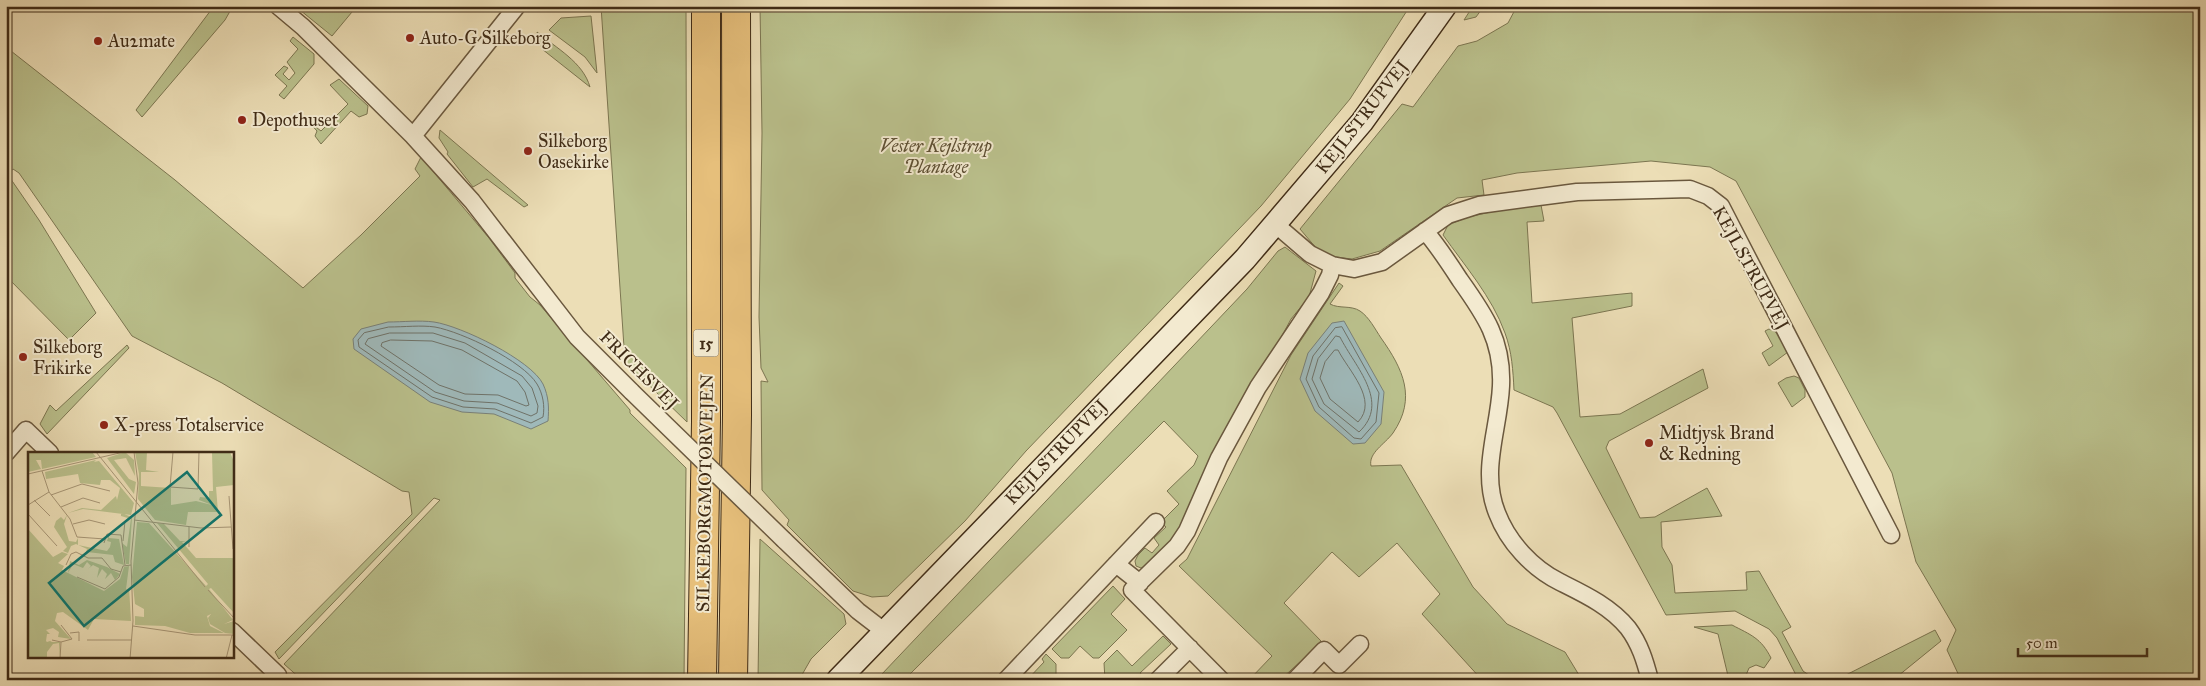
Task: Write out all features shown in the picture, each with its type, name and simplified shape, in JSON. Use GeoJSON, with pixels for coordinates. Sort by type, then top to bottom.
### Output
{"type":"FeatureCollection","features":[{"type":"Feature","properties":{"kind":"highway","name":"SILKEBORGMOTORVEJEN"},"geometry":{"type":"LineString","coordinates":[[702,680],[706,421],[706,6]]}},
{"type":"Feature","properties":{"kind":"highway","name":"SILKEBORGMOTORVEJEN"},"geometry":{"type":"LineString","coordinates":[[733,680],[737,415],[736,6]]}},
{"type":"Feature","properties":{"kind":"street","name":"FRICHSVEJ"},"geometry":{"type":"LineString","coordinates":[[278,6],[303,26],[413,136],[472,201],[577,337],[858,611],[884,631]]}},
{"type":"Feature","properties":{"kind":"street"},"geometry":{"type":"LineString","coordinates":[[413,136],[516,6]]}},
{"type":"Feature","properties":{"kind":"street","name":"KEJLSTRUPVEJ"},"geometry":{"type":"LineString","coordinates":[[838,680],[1245,259],[1362,122],[1445,6]]}},
{"type":"Feature","properties":{"kind":"street","name":"KEJLSTRUPVEJ"},"geometry":{"type":"LineString","coordinates":[[1275,224],[1310,254],[1332,265],[1354,269],[1373,266],[1396,253],[1448,215],[1479,205],[1577,192],[1690,189],[1708,196],[1721,206],[1891,535]]}},
{"type":"Feature","properties":{"kind":"street"},"geometry":{"type":"LineString","coordinates":[[1425,230],[1485,315],[1497,343],[1501,364],[1501,388],[1489,466],[1490,488],[1497,514],[1513,543],[1533,564],[1558,581],[1583,592],[1606,607],[1624,624],[1644,655],[1650,680]]}},
{"type":"Feature","properties":{"kind":"street"},"geometry":{"type":"LineString","coordinates":[[1222,680],[1132,590],[1177,546],[1187,531],[1219,458],[1254,395],[1321,293],[1330,275],[1332,265]]}},
{"type":"Feature","properties":{"kind":"street"},"geometry":{"type":"LineString","coordinates":[[6,453],[26,430],[48,452]]}},
{"type":"Feature","properties":{"kind":"street"},"geometry":{"type":"LineString","coordinates":[[1006,680],[1156,522]]}},
{"type":"Feature","properties":{"kind":"street"},"geometry":{"type":"LineString","coordinates":[[1116,564],[1140,583]]}},
{"type":"Feature","properties":{"kind":"street"},"geometry":{"type":"LineString","coordinates":[[234,633],[278,675],[274,680]]}},
{"type":"Feature","properties":{"kind":"street"},"geometry":{"type":"LineString","coordinates":[[1294,680],[1324,650],[1339,665],[1360,644]]}},
{"type":"Feature","properties":{"kind":"street"},"geometry":{"type":"LineString","coordinates":[[1158,680],[1190,648]]}},
{"type":"Feature","properties":{"kind":"green space"},"geometry":{"type":"Polygon","coordinates":[[[214,6],[233,6],[225,20],[142,117],[136,110],[214,6]]]}},
{"type":"Feature","properties":{"kind":"green space"},"geometry":{"type":"Polygon","coordinates":[[[295,6],[357,6],[332,36],[295,6]]]}},
{"type":"Feature","properties":{"kind":"green space"},"geometry":{"type":"Polygon","coordinates":[[[601,6],[686,6],[687,422],[625,362],[601,6]]]}},
{"type":"Feature","properties":{"kind":"green space","name":"Vester Kejlstrup Plantage"},"geometry":{"type":"Polygon","coordinates":[[[760,6],[1410,6],[1350,99],[1261,206],[1026,451],[965,521],[888,596],[872,597],[853,591],[787,525],[789,520],[762,490],[761,381],[768,382],[761,368],[759,317],[762,133],[760,6]]]}},
{"type":"Feature","properties":{"kind":"green space"},"geometry":{"type":"Polygon","coordinates":[[[1473,6],[1484,6],[1476,17],[1464,20],[1473,6]]]}},
{"type":"Feature","properties":{"kind":"green space"},"geometry":{"type":"Polygon","coordinates":[[[1517,6],[2200,6],[2200,680],[1961,680],[1947,650],[1956,630],[1916,562],[1892,473],[1736,181],[1710,167],[1651,161],[1517,173],[1482,180],[1484,195],[1457,198],[1380,251],[1352,259],[1335,257],[1317,249],[1300,229],[1402,104],[1413,107],[1458,46],[1477,41],[1508,23],[1517,6]]]}},
{"type":"Feature","properties":{"kind":"green space"},"geometry":{"type":"Polygon","coordinates":[[[591,16],[597,73],[585,57],[549,30],[561,18],[591,16]]]}},
{"type":"Feature","properties":{"kind":"green space"},"geometry":{"type":"Polygon","coordinates":[[[537,32],[575,63],[590,87],[542,49],[537,32]]]}},
{"type":"Feature","properties":{"kind":"green space"},"geometry":{"type":"Polygon","coordinates":[[[293,37],[314,54],[314,64],[284,99],[279,95],[287,86],[275,75],[284,66],[288,68],[283,74],[289,80],[295,73],[287,62],[298,49],[290,41],[293,37]]]}},
{"type":"Feature","properties":{"kind":"green space"},"geometry":{"type":"Polygon","coordinates":[[[11,51],[175,180],[303,288],[361,235],[420,176],[415,169],[421,157],[489,238],[530,297],[540,305],[630,410],[630,413],[686,468],[684,680],[302,680],[284,664],[440,500],[434,498],[279,659],[275,652],[412,514],[409,492],[402,491],[222,383],[132,336],[19,173],[13,169],[8,175],[39,220],[96,313],[69,340],[6,276],[6,57],[11,51]]]}},
{"type":"Feature","properties":{"kind":"green space"},"geometry":{"type":"Polygon","coordinates":[[[339,79],[368,106],[367,114],[359,117],[351,111],[321,144],[315,136],[317,131],[308,121],[321,131],[348,104],[330,85],[339,79]]]}},
{"type":"Feature","properties":{"kind":"green space"},"geometry":{"type":"Polygon","coordinates":[[[440,130],[528,205],[524,207],[487,179],[473,187],[447,154],[448,152],[439,138],[440,130]]]}},
{"type":"Feature","properties":{"kind":"green space"},"geometry":{"type":"Polygon","coordinates":[[[1541,205],[1544,221],[1527,222],[1532,303],[1632,293],[1632,306],[1572,318],[1580,417],[1620,414],[1703,369],[1708,388],[1609,441],[1606,448],[1640,518],[1655,517],[1707,488],[1722,516],[1661,522],[1662,547],[1672,565],[1675,593],[1747,590],[1746,572],[1759,571],[1791,627],[1782,632],[1803,671],[1816,680],[1802,680],[1796,675],[1777,638],[1769,629],[1735,611],[1666,615],[1553,407],[1514,390],[1509,347],[1500,320],[1477,282],[1443,235],[1448,225],[1468,217],[1495,211],[1541,205]]]}},
{"type":"Feature","properties":{"kind":"green space"},"geometry":{"type":"Polygon","coordinates":[[[1285,247],[1316,271],[1309,297],[1291,319],[1196,496],[1177,537],[1149,565],[1141,568],[1136,566],[1135,561],[1138,555],[1145,548],[1152,553],[1159,545],[1154,538],[1166,527],[1161,522],[1179,504],[1167,491],[1194,465],[1198,456],[1164,421],[905,679],[910,680],[882,680],[881,675],[1247,289],[1278,251],[1285,247]]]}},
{"type":"Feature","properties":{"kind":"green space"},"geometry":{"type":"Polygon","coordinates":[[[1339,283],[1343,286],[1330,304],[1356,309],[1366,316],[1396,361],[1404,384],[1406,396],[1400,420],[1393,433],[1372,457],[1371,466],[1401,465],[1473,587],[1507,624],[1565,652],[1582,680],[1482,680],[1422,614],[1440,594],[1397,543],[1359,577],[1332,552],[1284,603],[1322,642],[1280,680],[1249,680],[1272,656],[1179,566],[1187,559],[1291,355],[1339,283]]]}},
{"type":"Feature","properties":{"kind":"green space"},"geometry":{"type":"Polygon","coordinates":[[[1769,329],[1780,334],[1788,352],[1769,366],[1762,353],[1773,346],[1765,331],[1769,329]]]}},
{"type":"Feature","properties":{"kind":"green space"},"geometry":{"type":"Polygon","coordinates":[[[127,345],[129,348],[47,434],[40,424],[50,405],[56,411],[127,345]]]}},
{"type":"Feature","properties":{"kind":"green space"},"geometry":{"type":"Polygon","coordinates":[[[1794,376],[1799,378],[1805,390],[1805,397],[1792,407],[1778,383],[1794,376]]]}},
{"type":"Feature","properties":{"kind":"green space"},"geometry":{"type":"Polygon","coordinates":[[[760,539],[844,614],[846,624],[811,659],[799,680],[758,680],[760,539]]]}},
{"type":"Feature","properties":{"kind":"green space"},"geometry":{"type":"Polygon","coordinates":[[[1113,586],[1125,599],[1111,614],[1127,630],[1099,658],[1093,658],[1080,646],[1069,658],[1061,658],[1052,649],[1113,586]]]}},
{"type":"Feature","properties":{"kind":"green space"},"geometry":{"type":"Polygon","coordinates":[[[1732,625],[1759,641],[1771,658],[1764,668],[1756,665],[1749,668],[1744,680],[1729,680],[1718,634],[1694,627],[1732,625]]]}},
{"type":"Feature","properties":{"kind":"green space"},"geometry":{"type":"Polygon","coordinates":[[[1935,630],[1941,641],[1893,680],[1836,680],[1935,630]]]}},
{"type":"Feature","properties":{"kind":"green space"},"geometry":{"type":"Polygon","coordinates":[[[1163,636],[1171,644],[1140,673],[1148,680],[1105,680],[1104,663],[1117,650],[1132,666],[1163,636]]]}},
{"type":"Feature","properties":{"kind":"green space"},"geometry":{"type":"Polygon","coordinates":[[[1046,654],[1056,664],[1056,680],[1027,680],[1044,662],[1042,659],[1046,654]]]}},
{"type":"Feature","properties":{"kind":"water"},"geometry":{"type":"Polygon","coordinates":[[[428,321],[446,325],[477,337],[510,355],[525,365],[543,384],[548,402],[548,421],[531,429],[494,414],[462,412],[430,402],[354,349],[353,339],[361,329],[388,322],[428,321]]]}},
{"type":"Feature","properties":{"kind":"water"},"geometry":{"type":"Polygon","coordinates":[[[1344,321],[1384,392],[1381,424],[1365,443],[1353,444],[1315,411],[1300,379],[1308,353],[1332,323],[1344,321]]]}},
{"type":"Feature","properties":{"kind":"place","name":"Auto-G Silkeborg"},"geometry":{"type":"Point","coordinates":[410,38]}},
{"type":"Feature","properties":{"kind":"place","name":"Au2mate"},"geometry":{"type":"Point","coordinates":[98,41]}},
{"type":"Feature","properties":{"kind":"place","name":"Depothuset"},"geometry":{"type":"Point","coordinates":[242,120]}},
{"type":"Feature","properties":{"kind":"place","name":"Silkeborg Oasekirke"},"geometry":{"type":"Point","coordinates":[528,151]}},
{"type":"Feature","properties":{"kind":"place","name":"Silkeborg Frikirke"},"geometry":{"type":"Point","coordinates":[23,357]}},
{"type":"Feature","properties":{"kind":"place","name":"X-press Totalservice"},"geometry":{"type":"Point","coordinates":[104,425]}},
{"type":"Feature","properties":{"kind":"place","name":"Midtjysk Brand & Redning"},"geometry":{"type":"Point","coordinates":[1649,443]}}]}
